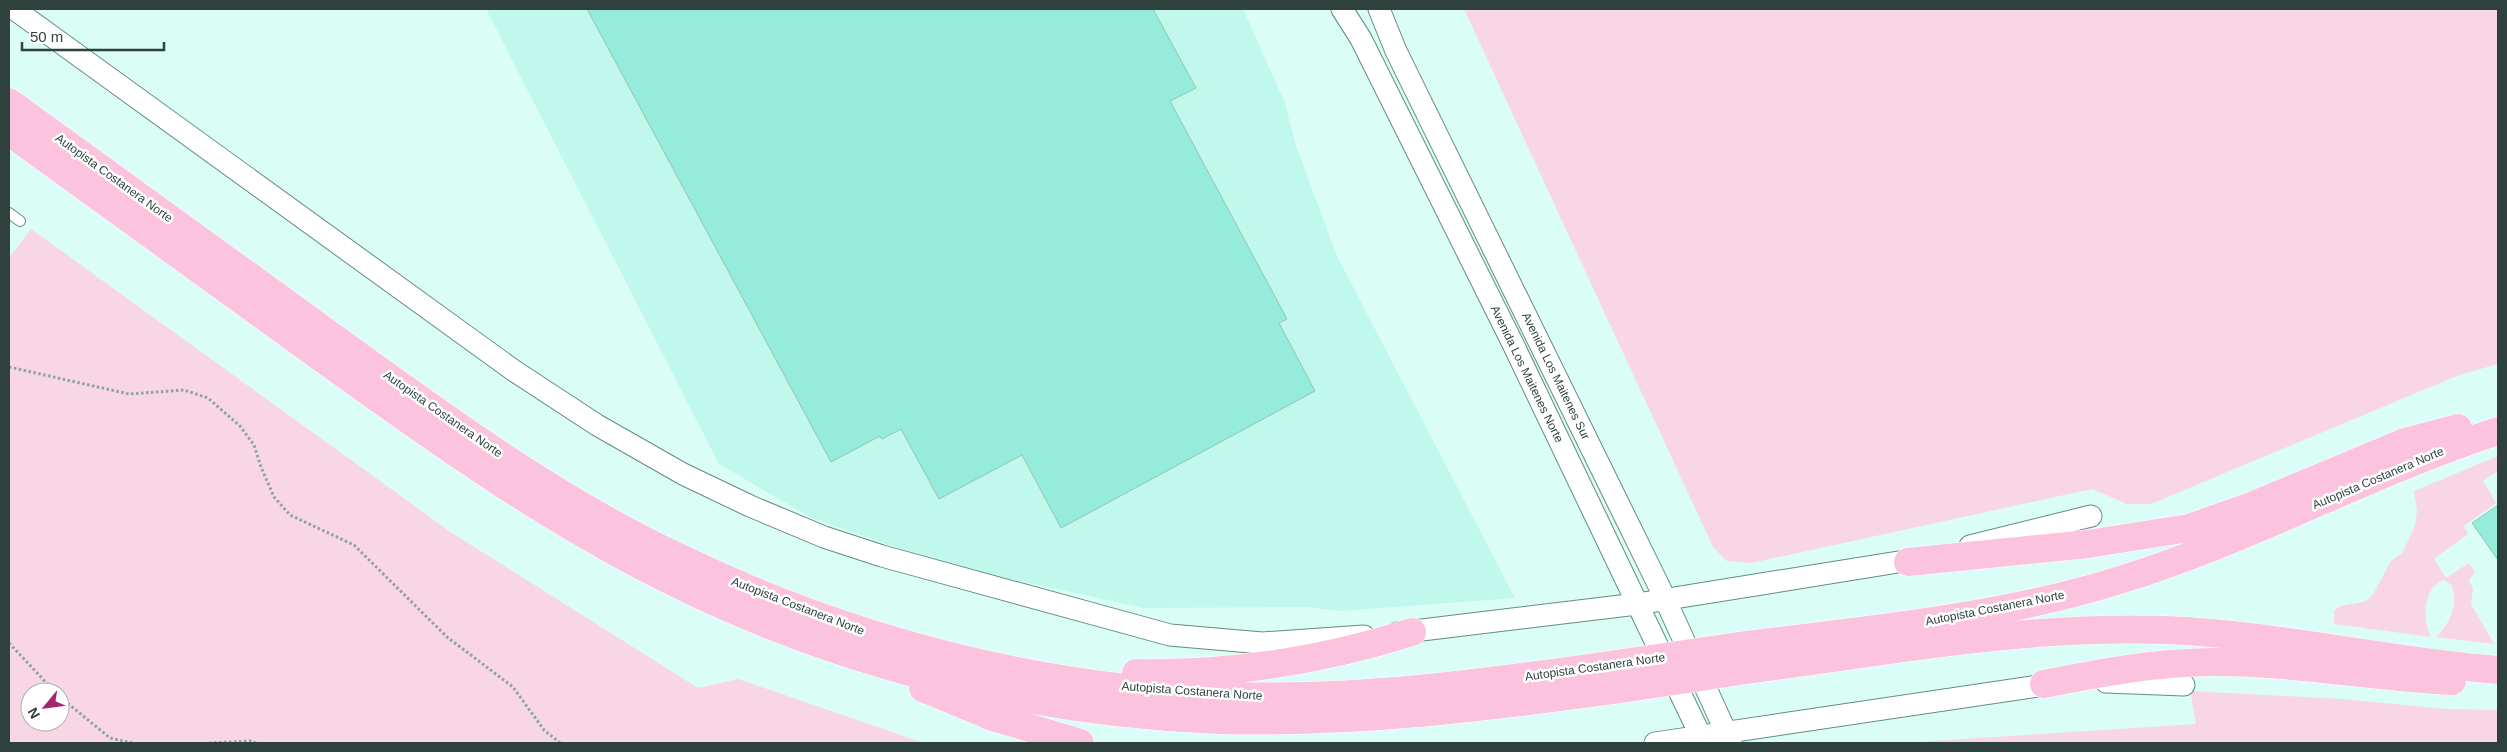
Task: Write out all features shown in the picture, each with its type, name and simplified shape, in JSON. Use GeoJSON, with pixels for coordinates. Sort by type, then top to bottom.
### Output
{"type":"FeatureCollection","features":[{"type":"Feature","properties":{"kind":"highway","name":"Autopista Costanera Norte"},"geometry":{"type":"LineString","coordinates":[[9,102],[417,398],[566,496],[675,556],[774,599],[876,636],[951,657],[1089,683],[1200,694],[1268,696],[1353,694],[1468,684],[1622,676]]}},
{"type":"Feature","properties":{"kind":"highway","name":"Autopista Costanera Norte"},"geometry":{"type":"LineString","coordinates":[[9,132],[418,428],[536,506],[598,543],[688,590],[756,619],[852,654],[931,677],[1017,696],[1124,712],[1216,720],[1286,721],[1415,714],[1622,676],[1746,658],[2013,634],[2101,629],[2230,634],[2498,670]]}},
{"type":"Feature","properties":{"kind":"highway"},"geometry":{"type":"LineString","coordinates":[[1908,562],[2088,544],[2189,528],[2249,507],[2405,442],[2498,420]]}},
{"type":"Feature","properties":{"kind":"highway","name":"Autopista Costanera Norte"},"geometry":{"type":"LineString","coordinates":[[1746,658],[2050,598],[2119,581],[2240,538],[2430,454],[2498,431]]}},
{"type":"Feature","properties":{"kind":"highway"},"geometry":{"type":"LineString","coordinates":[[951,657],[1002,660],[1120,673],[1224,672],[1310,659],[1412,632]]}},
{"type":"Feature","properties":{"kind":"highway"},"geometry":{"type":"LineString","coordinates":[[852,654],[935,694],[985,714],[1080,743]]}},
{"type":"Feature","properties":{"kind":"highway"},"geometry":{"type":"LineString","coordinates":[[2044,684],[2143,667],[2211,662],[2278,664],[2409,679],[2498,683]]}},
{"type":"Feature","properties":{"kind":"street"},"geometry":{"type":"LineString","coordinates":[[14,9],[548,394],[648,455],[750,506],[824,537],[882,556],[1170,635],[1262,643],[1412,632],[1637,604],[1908,562],[2091,516]]}},
{"type":"Feature","properties":{"kind":"street","name":"Avenida Los Maitenes Norte"},"geometry":{"type":"LineString","coordinates":[[1342,9],[1361,39],[1513,344],[1702,740]]}},
{"type":"Feature","properties":{"kind":"street","name":"Avenida Los Maitenes Sur"},"geometry":{"type":"LineString","coordinates":[[1379,9],[1402,64],[1666,599],[1729,738]]}},
{"type":"Feature","properties":{"kind":"street"},"geometry":{"type":"LineString","coordinates":[[1513,344],[1536,334]]}},
{"type":"Feature","properties":{"kind":"street"},"geometry":{"type":"LineString","coordinates":[[1655,743],[1729,738],[2044,684],[2134,682],[2184,685]]}},
{"type":"Feature","properties":{"kind":"lane"},"geometry":{"type":"LineString","coordinates":[[9,213],[20,222]]}},
{"type":"Feature","properties":{"kind":"path"},"geometry":{"type":"LineString","coordinates":[[9,367],[129,394],[184,390],[208,398],[240,426],[254,445],[274,497],[290,515],[354,545],[447,637],[513,687],[544,730],[560,743]]}},
{"type":"Feature","properties":{"kind":"path"},"geometry":{"type":"LineString","coordinates":[[9,643],[46,682]]}},
{"type":"Feature","properties":{"kind":"path"},"geometry":{"type":"LineString","coordinates":[[70,705],[110,738],[132,743]]}},
{"type":"Feature","properties":{"kind":"path"},"geometry":{"type":"LineString","coordinates":[[209,743],[250,741],[256,743]]}},
{"type":"Feature","properties":{"kind":"shaded area"},"geometry":{"type":"Polygon","coordinates":[[[486,9],[1243,9],[1285,103],[1296,146],[1337,256],[1515,598],[1341,611],[1307,607],[1144,608],[947,565],[812,518],[719,464],[486,9]]]}},
{"type":"Feature","properties":{"kind":"shaded area"},"geometry":{"type":"Polygon","coordinates":[[[1464,9],[2498,9],[2498,364],[2459,375],[2151,504],[2127,504],[2092,489],[1751,563],[1727,561],[1713,547],[1464,9]]]}},
{"type":"Feature","properties":{"kind":"shaded area"},"geometry":{"type":"Polygon","coordinates":[[[31,229],[452,533],[698,688],[738,679],[924,743],[9,743],[9,258],[31,229]]]}},
{"type":"Feature","properties":{"kind":"shaded area"},"geometry":{"type":"Polygon","coordinates":[[[2498,456],[2498,471],[2483,481],[2496,503],[2464,526],[2468,534],[2434,559],[2446,578],[2469,563],[2475,572],[2469,580],[2473,589],[2471,604],[2494,644],[2436,637],[2446,626],[2454,607],[2452,585],[2444,580],[2432,589],[2426,605],[2426,622],[2431,637],[2334,624],[2334,611],[2340,606],[2364,602],[2372,596],[2391,561],[2402,553],[2415,526],[2417,511],[2414,491],[2498,456]]]}},
{"type":"Feature","properties":{"kind":"shaded area"},"geometry":{"type":"Polygon","coordinates":[[[2190,691],[2341,699],[2447,709],[2498,710],[2498,743],[1901,743],[2196,724],[2190,691]]]}},
{"type":"Feature","properties":{"kind":"building"},"geometry":{"type":"Polygon","coordinates":[[[587,9],[1153,9],[1196,88],[1170,101],[1287,319],[1279,323],[1315,391],[1061,528],[1022,455],[939,499],[901,429],[882,439],[880,436],[831,462],[587,9]]]}},
{"type":"Feature","properties":{"kind":"building"},"geometry":{"type":"Polygon","coordinates":[[[2498,505],[2498,560],[2472,523],[2498,505]]]}}]}
